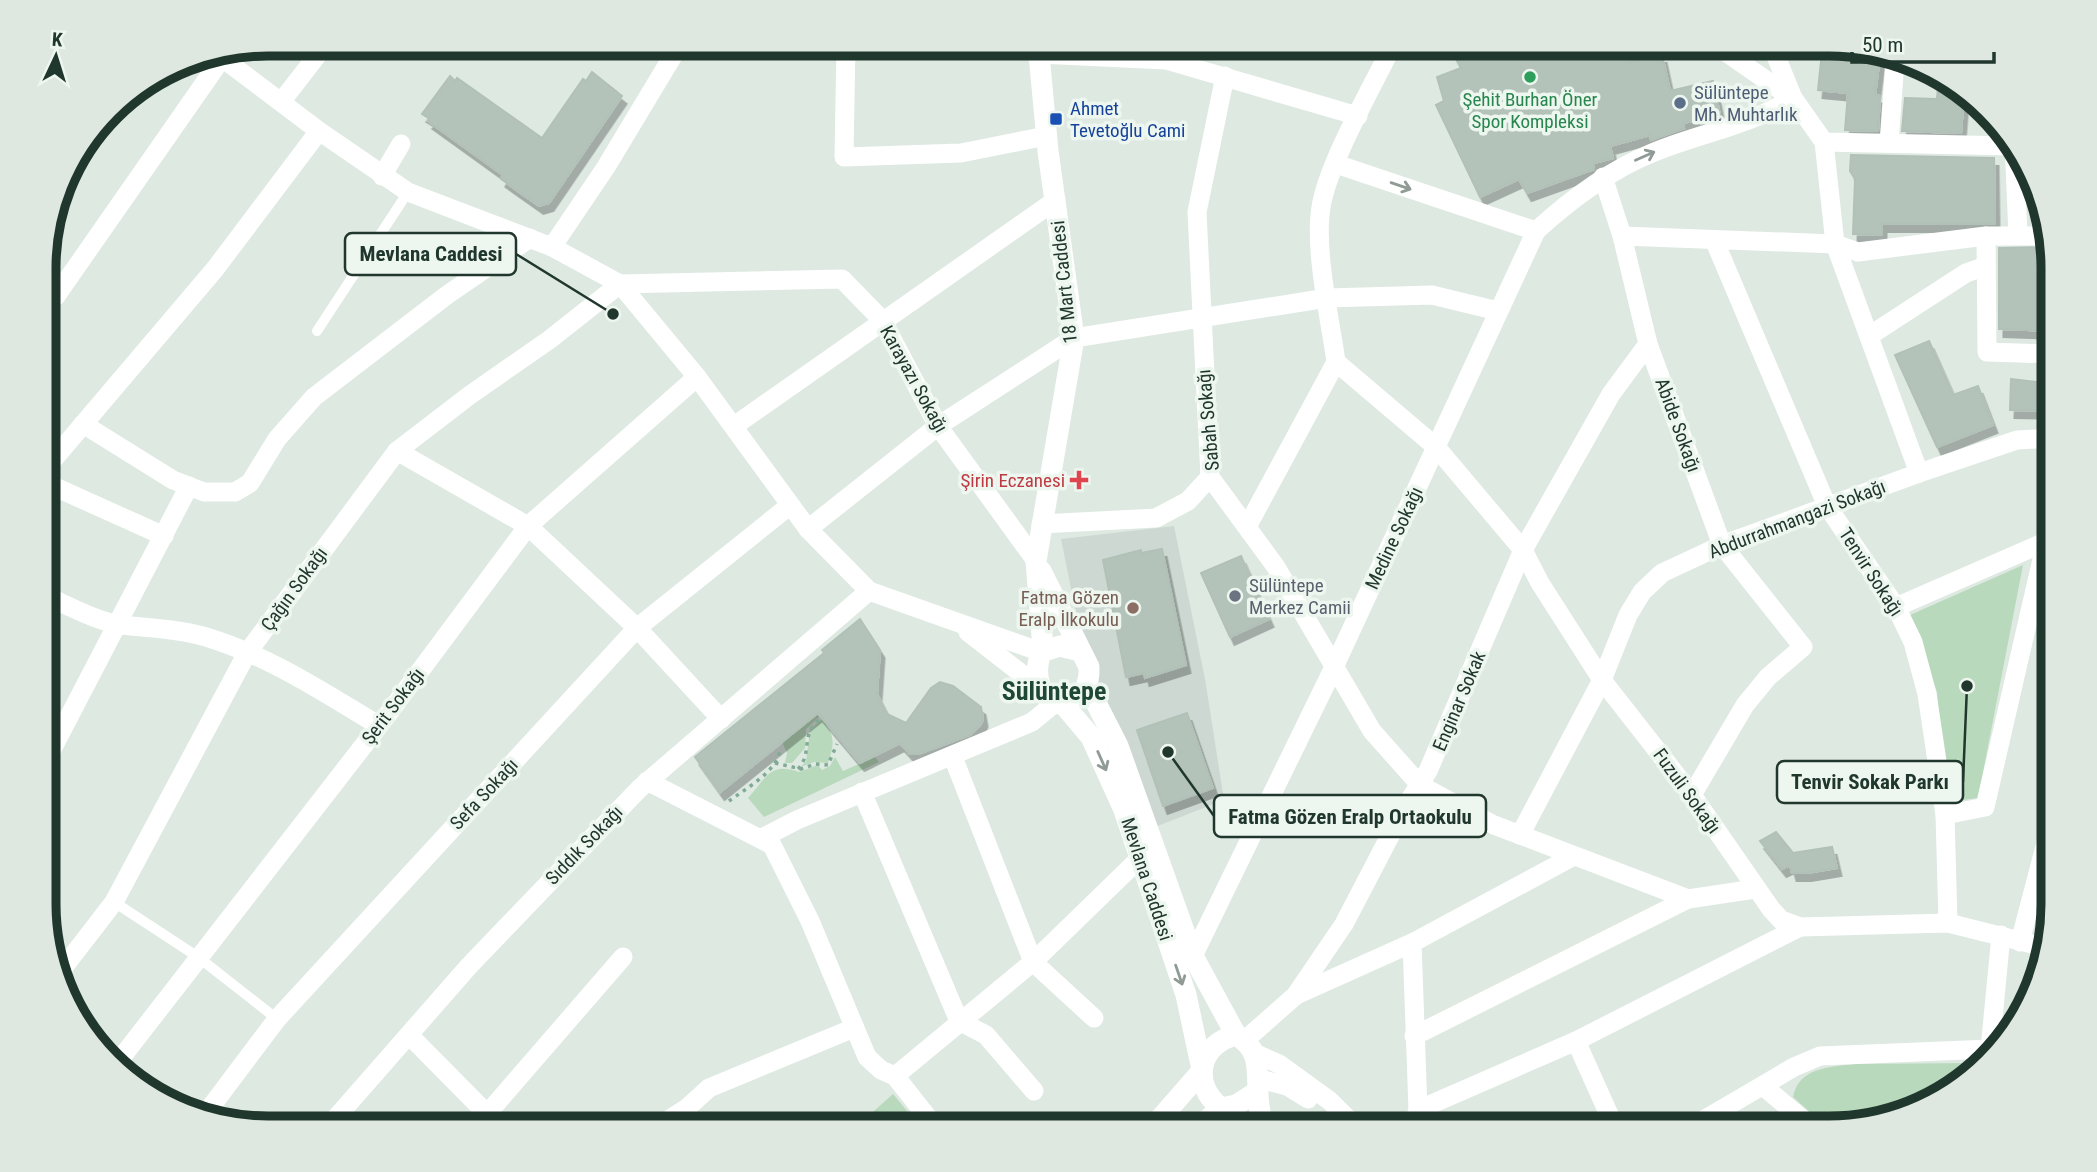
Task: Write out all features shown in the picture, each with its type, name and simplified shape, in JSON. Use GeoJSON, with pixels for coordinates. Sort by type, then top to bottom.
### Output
{"type":"FeatureCollection","features":[{"type":"Feature","properties":{"kind":"street"},"geometry":{"type":"LineString","coordinates":[[281,102],[317,56]]}},
{"type":"Feature","properties":{"kind":"street"},"geometry":{"type":"LineString","coordinates":[[552,247],[606,167],[672,56]]}},
{"type":"Feature","properties":{"kind":"street"},"geometry":{"type":"LineString","coordinates":[[846,56],[844,157],[961,153],[1046,136]]}},
{"type":"Feature","properties":{"kind":"street","name":"18 Mart Caddesi"},"geometry":{"type":"LineString","coordinates":[[1039,56],[1046,136],[1074,338],[1036,561],[1042,651]]}},
{"type":"Feature","properties":{"kind":"street"},"geometry":{"type":"LineString","coordinates":[[1177,56],[1225,76],[1358,116]]}},
{"type":"Feature","properties":{"kind":"street"},"geometry":{"type":"LineString","coordinates":[[1248,525],[1336,362],[1321,238],[1321,206],[1336,164],[1387,56]]}},
{"type":"Feature","properties":{"kind":"street"},"geometry":{"type":"LineString","coordinates":[[1732,56],[1793,98]]}},
{"type":"Feature","properties":{"kind":"street"},"geometry":{"type":"LineString","coordinates":[[1776,56],[1793,98],[1824,142],[1835,244],[1919,473]]}},
{"type":"Feature","properties":{"kind":"street","name":"Mevlana Caddesi"},"geometry":{"type":"LineString","coordinates":[[225,61],[319,131],[408,192],[552,247],[620,284],[697,377],[789,506],[869,591],[1042,651]]}},
{"type":"Feature","properties":{"kind":"street"},"geometry":{"type":"LineString","coordinates":[[56,296],[122,204],[214,63]]}},
{"type":"Feature","properties":{"kind":"street"},"geometry":{"type":"LineString","coordinates":[[1889,143],[1895,67]]}},
{"type":"Feature","properties":{"kind":"street","name":"Sabah Sokağı"},"geometry":{"type":"LineString","coordinates":[[1225,76],[1197,212],[1210,477],[1248,525],[1335,665],[1372,732],[1420,785],[1494,825],[1689,899]]}},
{"type":"Feature","properties":{"kind":"street"},"geometry":{"type":"LineString","coordinates":[[1336,164],[1536,231],[1603,177],[1654,152],[1774,111],[1793,98]]}},
{"type":"Feature","properties":{"kind":"street"},"geometry":{"type":"LineString","coordinates":[[56,456],[215,269],[319,131]]}},
{"type":"Feature","properties":{"kind":"street"},"geometry":{"type":"LineString","coordinates":[[1824,142],[2000,144]]}},
{"type":"Feature","properties":{"kind":"street"},"geometry":{"type":"LineString","coordinates":[[382,176],[401,144]]}},
{"type":"Feature","properties":{"kind":"street"},"geometry":{"type":"LineString","coordinates":[[2015,166],[2018,235]]}},
{"type":"Feature","properties":{"kind":"street","name":"Abide Sokağı"},"geometry":{"type":"LineString","coordinates":[[1603,177],[1622,236],[1648,344],[1722,545],[1803,648],[1768,677],[1745,705],[1692,795]]}},
{"type":"Feature","properties":{"kind":"street"},"geometry":{"type":"LineString","coordinates":[[734,426],[882,320],[1056,201]]}},
{"type":"Feature","properties":{"kind":"street","name":"Medine Sokağı"},"geometry":{"type":"LineString","coordinates":[[1193,956],[1335,665],[1536,231]]}},
{"type":"Feature","properties":{"kind":"street"},"geometry":{"type":"LineString","coordinates":[[1622,236],[1715,242],[1835,244],[1858,252],[1986,236],[2038,236]]}},
{"type":"Feature","properties":{"kind":"street"},"geometry":{"type":"LineString","coordinates":[[1986,236],[1987,352],[2041,354]]}},
{"type":"Feature","properties":{"kind":"street"},"geometry":{"type":"LineString","coordinates":[[83,424],[173,480],[204,492],[235,492],[250,483],[277,439],[314,397],[447,295],[530,238]]}},
{"type":"Feature","properties":{"kind":"street","name":"Tenvir Sokağı"},"geometry":{"type":"LineString","coordinates":[[1715,242],[1827,506],[1896,607],[1913,642],[1927,694],[1945,815],[1950,897],[1948,923]]}},
{"type":"Feature","properties":{"kind":"street"},"geometry":{"type":"LineString","coordinates":[[1868,336],[1966,273],[1986,266]]}},
{"type":"Feature","properties":{"kind":"street","name":"Karayazı Sokağı"},"geometry":{"type":"LineString","coordinates":[[620,284],[842,279],[882,320],[938,426],[1036,561]]}},
{"type":"Feature","properties":{"kind":"street","name":"Çağın Sokağı"},"geometry":{"type":"LineString","coordinates":[[65,965],[114,902],[247,653],[397,452],[470,395],[550,340],[620,284]]}},
{"type":"Feature","properties":{"kind":"street"},"geometry":{"type":"LineString","coordinates":[[808,529],[938,426],[1074,338],[1327,298],[1432,295],[1498,311]]}},
{"type":"Feature","properties":{"kind":"street","name":"Enginar Sokak"},"geometry":{"type":"LineString","coordinates":[[1245,1043],[1295,996],[1344,924],[1405,807],[1420,785],[1523,550],[1611,394],[1648,344]]}},
{"type":"Feature","properties":{"kind":"street","name":"Fuzuli Sokağı"},"geometry":{"type":"LineString","coordinates":[[1336,362],[1436,447],[1523,550],[1540,583],[1602,680],[1692,795],[1755,888],[1781,920],[1800,927]]}},
{"type":"Feature","properties":{"kind":"street","name":"Şerit Sokağı"},"geometry":{"type":"LineString","coordinates":[[122,1057],[379,725],[528,526],[697,377]]}},
{"type":"Feature","properties":{"kind":"street","name":"Abdurrahmangazi Sokağı"},"geometry":{"type":"LineString","coordinates":[[1520,835],[1602,680],[1642,592],[1662,573],[1722,545],[1919,473],[2017,440],[2041,439]]}},
{"type":"Feature","properties":{"kind":"street"},"geometry":{"type":"LineString","coordinates":[[397,452],[528,526],[637,628],[721,719]]}},
{"type":"Feature","properties":{"kind":"street"},"geometry":{"type":"LineString","coordinates":[[1041,524],[1156,518],[1188,501],[1210,477]]}},
{"type":"Feature","properties":{"kind":"street"},"geometry":{"type":"LineString","coordinates":[[56,742],[189,486]]}},
{"type":"Feature","properties":{"kind":"street"},"geometry":{"type":"LineString","coordinates":[[56,487],[164,536]]}},
{"type":"Feature","properties":{"kind":"street","name":"Sefa Sokağı"},"geometry":{"type":"LineString","coordinates":[[210,1108],[277,1019],[637,628],[789,506]]}},
{"type":"Feature","properties":{"kind":"street"},"geometry":{"type":"LineString","coordinates":[[1896,607],[2041,544]]}},
{"type":"Feature","properties":{"kind":"street"},"geometry":{"type":"LineString","coordinates":[[762,838],[862,792],[953,757],[1032,722],[1052,699],[1079,697],[1087,685],[1088,667],[1036,561]]}},
{"type":"Feature","properties":{"kind":"street"},"geometry":{"type":"LineString","coordinates":[[1945,815],[1985,807],[2041,573]]}},
{"type":"Feature","properties":{"kind":"street","name":"Sıddık Sokağı"},"geometry":{"type":"LineString","coordinates":[[343,1116],[469,966],[647,781],[869,591]]}},
{"type":"Feature","properties":{"kind":"street"},"geometry":{"type":"LineString","coordinates":[[56,600],[119,624],[157,626],[206,637],[286,669],[379,725]]}},
{"type":"Feature","properties":{"kind":"street","name":"Mevlana Caddesi"},"geometry":{"type":"LineString","coordinates":[[954,620],[1052,699],[1091,737],[1124,810],[1186,995],[1201,1069]]}},
{"type":"Feature","properties":{"kind":"street"},"geometry":{"type":"LineString","coordinates":[[1052,699],[1037,669],[1042,651],[1060,646],[1080,651]]}},
{"type":"Feature","properties":{"kind":"street","name":"Mevlana Caddesi"},"geometry":{"type":"LineString","coordinates":[[1087,685],[1118,746],[1193,956],[1245,1043]]}},
{"type":"Feature","properties":{"kind":"street"},"geometry":{"type":"LineString","coordinates":[[953,757],[1033,962],[1094,1018]]}},
{"type":"Feature","properties":{"kind":"street"},"geometry":{"type":"LineString","coordinates":[[647,781],[772,845],[810,921],[867,1057],[881,1070],[895,1076],[927,1116]]}},
{"type":"Feature","properties":{"kind":"street"},"geometry":{"type":"LineString","coordinates":[[862,792],[959,1020],[986,1035],[1034,1091]]}},
{"type":"Feature","properties":{"kind":"street"},"geometry":{"type":"LineString","coordinates":[[1295,996],[1412,943],[1574,856]]}},
{"type":"Feature","properties":{"kind":"street"},"geometry":{"type":"LineString","coordinates":[[895,1076],[959,1020],[1033,962],[1139,859]]}},
{"type":"Feature","properties":{"kind":"street"},"geometry":{"type":"LineString","coordinates":[[2020,942],[2041,862]]}},
{"type":"Feature","properties":{"kind":"street"},"geometry":{"type":"LineString","coordinates":[[1414,1036],[1689,899],[1755,888]]}},
{"type":"Feature","properties":{"kind":"street"},"geometry":{"type":"LineString","coordinates":[[1421,1116],[1800,927],[1948,923],[2037,945]]}},
{"type":"Feature","properties":{"kind":"street"},"geometry":{"type":"LineString","coordinates":[[1991,1040],[2001,936]]}},
{"type":"Feature","properties":{"kind":"street"},"geometry":{"type":"LineString","coordinates":[[1412,943],[1415,1116]]}},
{"type":"Feature","properties":{"kind":"street"},"geometry":{"type":"LineString","coordinates":[[410,1036],[487,1114],[623,957]]}},
{"type":"Feature","properties":{"kind":"street"},"geometry":{"type":"LineString","coordinates":[[675,1116],[709,1088],[854,1028]]}},
{"type":"Feature","properties":{"kind":"street"},"geometry":{"type":"LineString","coordinates":[[1162,1116],[1201,1069],[1212,1049],[1227,1038],[1245,1043],[1279,1064],[1320,1093],[1344,1116]]}},
{"type":"Feature","properties":{"kind":"street"},"geometry":{"type":"LineString","coordinates":[[1576,1041],[1610,1116]]}},
{"type":"Feature","properties":{"kind":"street"},"geometry":{"type":"LineString","coordinates":[[1245,1043],[1259,1085],[1262,1116]]}},
{"type":"Feature","properties":{"kind":"street"},"geometry":{"type":"LineString","coordinates":[[1712,1116],[1794,1067],[1820,1056],[1983,1049]]}},
{"type":"Feature","properties":{"kind":"street"},"geometry":{"type":"LineString","coordinates":[[1201,1069],[1207,1092],[1227,1115],[1259,1085],[1287,1086],[1332,1116]]}},
{"type":"Feature","properties":{"kind":"street"},"geometry":{"type":"LineString","coordinates":[[1764,1087],[1799,1116]]}},
{"type":"Feature","properties":{"kind":"lane"},"geometry":{"type":"LineString","coordinates":[[317,331],[408,192]]}},
{"type":"Feature","properties":{"kind":"lane"},"geometry":{"type":"LineString","coordinates":[[114,902],[198,957],[277,1019]]}},
{"type":"Feature","properties":{"kind":"path"},"geometry":{"type":"LineString","coordinates":[[798,769],[804,760],[809,728],[819,720]]}},
{"type":"Feature","properties":{"kind":"path"},"geometry":{"type":"LineString","coordinates":[[775,763],[798,769],[828,765],[837,744]]}},
{"type":"Feature","properties":{"kind":"path"},"geometry":{"type":"LineString","coordinates":[[713,814],[775,763],[780,748]]}},
{"type":"Feature","properties":{"kind":"shaded area","name":"Fatma Gözen Eralp İlkokulu"},"geometry":{"type":"Polygon","coordinates":[[[1174,526],[1205,679],[1224,800],[1155,827],[1089,677],[1061,539],[1174,526]]]}},
{"type":"Feature","properties":{"kind":"green space"},"geometry":{"type":"Polygon","coordinates":[[[2023,565],[1978,798],[1946,802],[1937,692],[1910,615],[2023,565]]]}},
{"type":"Feature","properties":{"kind":"green space"},"geometry":{"type":"Polygon","coordinates":[[[817,714],[819,717],[806,729],[805,748],[792,763],[785,763],[787,753],[782,742],[817,714]]]}},
{"type":"Feature","properties":{"kind":"green space"},"geometry":{"type":"Polygon","coordinates":[[[822,719],[830,730],[832,740],[828,763],[814,762],[800,767],[806,762],[810,730],[822,719]]]}},
{"type":"Feature","properties":{"kind":"green space"},"geometry":{"type":"Polygon","coordinates":[[[835,757],[843,771],[875,757],[879,762],[764,817],[748,798],[774,770],[789,769],[799,772],[818,765],[822,770],[830,766],[835,757]]]}},
{"type":"Feature","properties":{"kind":"green space"},"geometry":{"type":"Polygon","coordinates":[[[1968,1063],[1935,1088],[1897,1105],[1843,1116],[1814,1116],[1793,1097],[1802,1080],[1817,1070],[1856,1064],[1968,1063]]]}},
{"type":"Feature","properties":{"kind":"green space"},"geometry":{"type":"Polygon","coordinates":[[[893,1094],[911,1116],[868,1116],[893,1094]]]}},
{"type":"Feature","properties":{"kind":"building"},"geometry":{"type":"Polygon","coordinates":[[[1454,56],[1628,56],[1629,62],[1662,56],[1670,91],[1713,81],[1720,115],[1683,123],[1684,128],[1651,140],[1650,135],[1610,146],[1613,158],[1594,163],[1594,169],[1527,193],[1519,179],[1480,197],[1436,105],[1444,101],[1437,77],[1461,68],[1454,56]]]}},
{"type":"Feature","properties":{"kind":"building"},"geometry":{"type":"Polygon","coordinates":[[[1822,56],[1879,62],[1875,95],[1880,96],[1878,131],[1845,130],[1848,93],[1818,90],[1822,56]]]}},
{"type":"Feature","properties":{"kind":"building"},"geometry":{"type":"Polygon","coordinates":[[[592,72],[622,96],[549,203],[539,206],[501,179],[503,175],[422,114],[450,76],[455,81],[457,78],[542,138],[583,79],[586,81],[592,72]]]}},
{"type":"Feature","properties":{"kind":"building"},"geometry":{"type":"Polygon","coordinates":[[[1938,86],[1963,104],[1961,133],[1902,131],[1905,98],[1937,99],[1938,86]]]}},
{"type":"Feature","properties":{"kind":"building"},"geometry":{"type":"Polygon","coordinates":[[[1851,155],[1994,158],[1995,224],[1882,224],[1882,235],[1853,234],[1855,179],[1850,171],[1851,155]]]}},
{"type":"Feature","properties":{"kind":"building"},"geometry":{"type":"Polygon","coordinates":[[[2040,247],[2041,331],[1999,329],[1999,248],[2040,247]]]}},
{"type":"Feature","properties":{"kind":"building"},"geometry":{"type":"Polygon","coordinates":[[[1929,341],[1953,395],[1978,386],[1993,425],[1937,447],[1895,355],[1929,341]]]}},
{"type":"Feature","properties":{"kind":"building"},"geometry":{"type":"Polygon","coordinates":[[[2011,379],[2041,383],[2041,411],[2010,410],[2011,379]]]}},
{"type":"Feature","properties":{"kind":"building"},"geometry":{"type":"Polygon","coordinates":[[[1162,549],[1186,665],[1145,678],[1144,673],[1126,677],[1103,560],[1141,550],[1141,553],[1162,549]]]}},
{"type":"Feature","properties":{"kind":"building","name":"Sülüntepe Merkez Camii"},"geometry":{"type":"Polygon","coordinates":[[[1241,556],[1269,619],[1230,637],[1201,573],[1241,556]]]}},
{"type":"Feature","properties":{"kind":"building"},"geometry":{"type":"Polygon","coordinates":[[[860,619],[880,650],[877,694],[887,714],[906,723],[931,688],[940,682],[953,686],[981,707],[981,724],[970,735],[918,754],[910,754],[900,743],[860,763],[818,713],[720,792],[695,757],[824,653],[822,650],[860,619]]]}},
{"type":"Feature","properties":{"kind":"building"},"geometry":{"type":"Polygon","coordinates":[[[1187,713],[1213,788],[1163,806],[1137,730],[1187,713]]]}},
{"type":"Feature","properties":{"kind":"building"},"geometry":{"type":"Polygon","coordinates":[[[1776,832],[1793,853],[1832,847],[1837,868],[1807,873],[1792,873],[1790,865],[1782,869],[1760,841],[1776,832]]]}},
{"type":"Feature","properties":{"kind":"place","name":"Şehit Burhan Öner Spor Kompleksi"},"geometry":{"type":"Point","coordinates":[1530,77]}},
{"type":"Feature","properties":{"kind":"place","name":"Sülüntepe Mh. Muhtarlık"},"geometry":{"type":"Point","coordinates":[1680,103]}},
{"type":"Feature","properties":{"kind":"place","name":"Ahmet Tevetoğlu Cami"},"geometry":{"type":"Point","coordinates":[1056,119]}},
{"type":"Feature","properties":{"kind":"place","name":"Mevlana Caddesi"},"geometry":{"type":"Point","coordinates":[613,314]}},
{"type":"Feature","properties":{"kind":"place","name":"Şirin Eczanesi"},"geometry":{"type":"Point","coordinates":[1079,480]}},
{"type":"Feature","properties":{"kind":"place","name":"Sülüntepe Merkez Camii"},"geometry":{"type":"Point","coordinates":[1235,596]}},
{"type":"Feature","properties":{"kind":"place","name":"Fatma Gözen Eralp İlkokulu"},"geometry":{"type":"Point","coordinates":[1133,608]}},
{"type":"Feature","properties":{"kind":"place","name":"Tenvir Sokak Parkı"},"geometry":{"type":"Point","coordinates":[1967,686]}},
{"type":"Feature","properties":{"kind":"place","name":"Fatma Gözen Eralp Ortaokulu"},"geometry":{"type":"Point","coordinates":[1168,752]}},
{"type":"Feature","properties":{"kind":"district","name":"Sülüntepe"},"geometry":{"type":"Point","coordinates":[1054,691]}}]}
